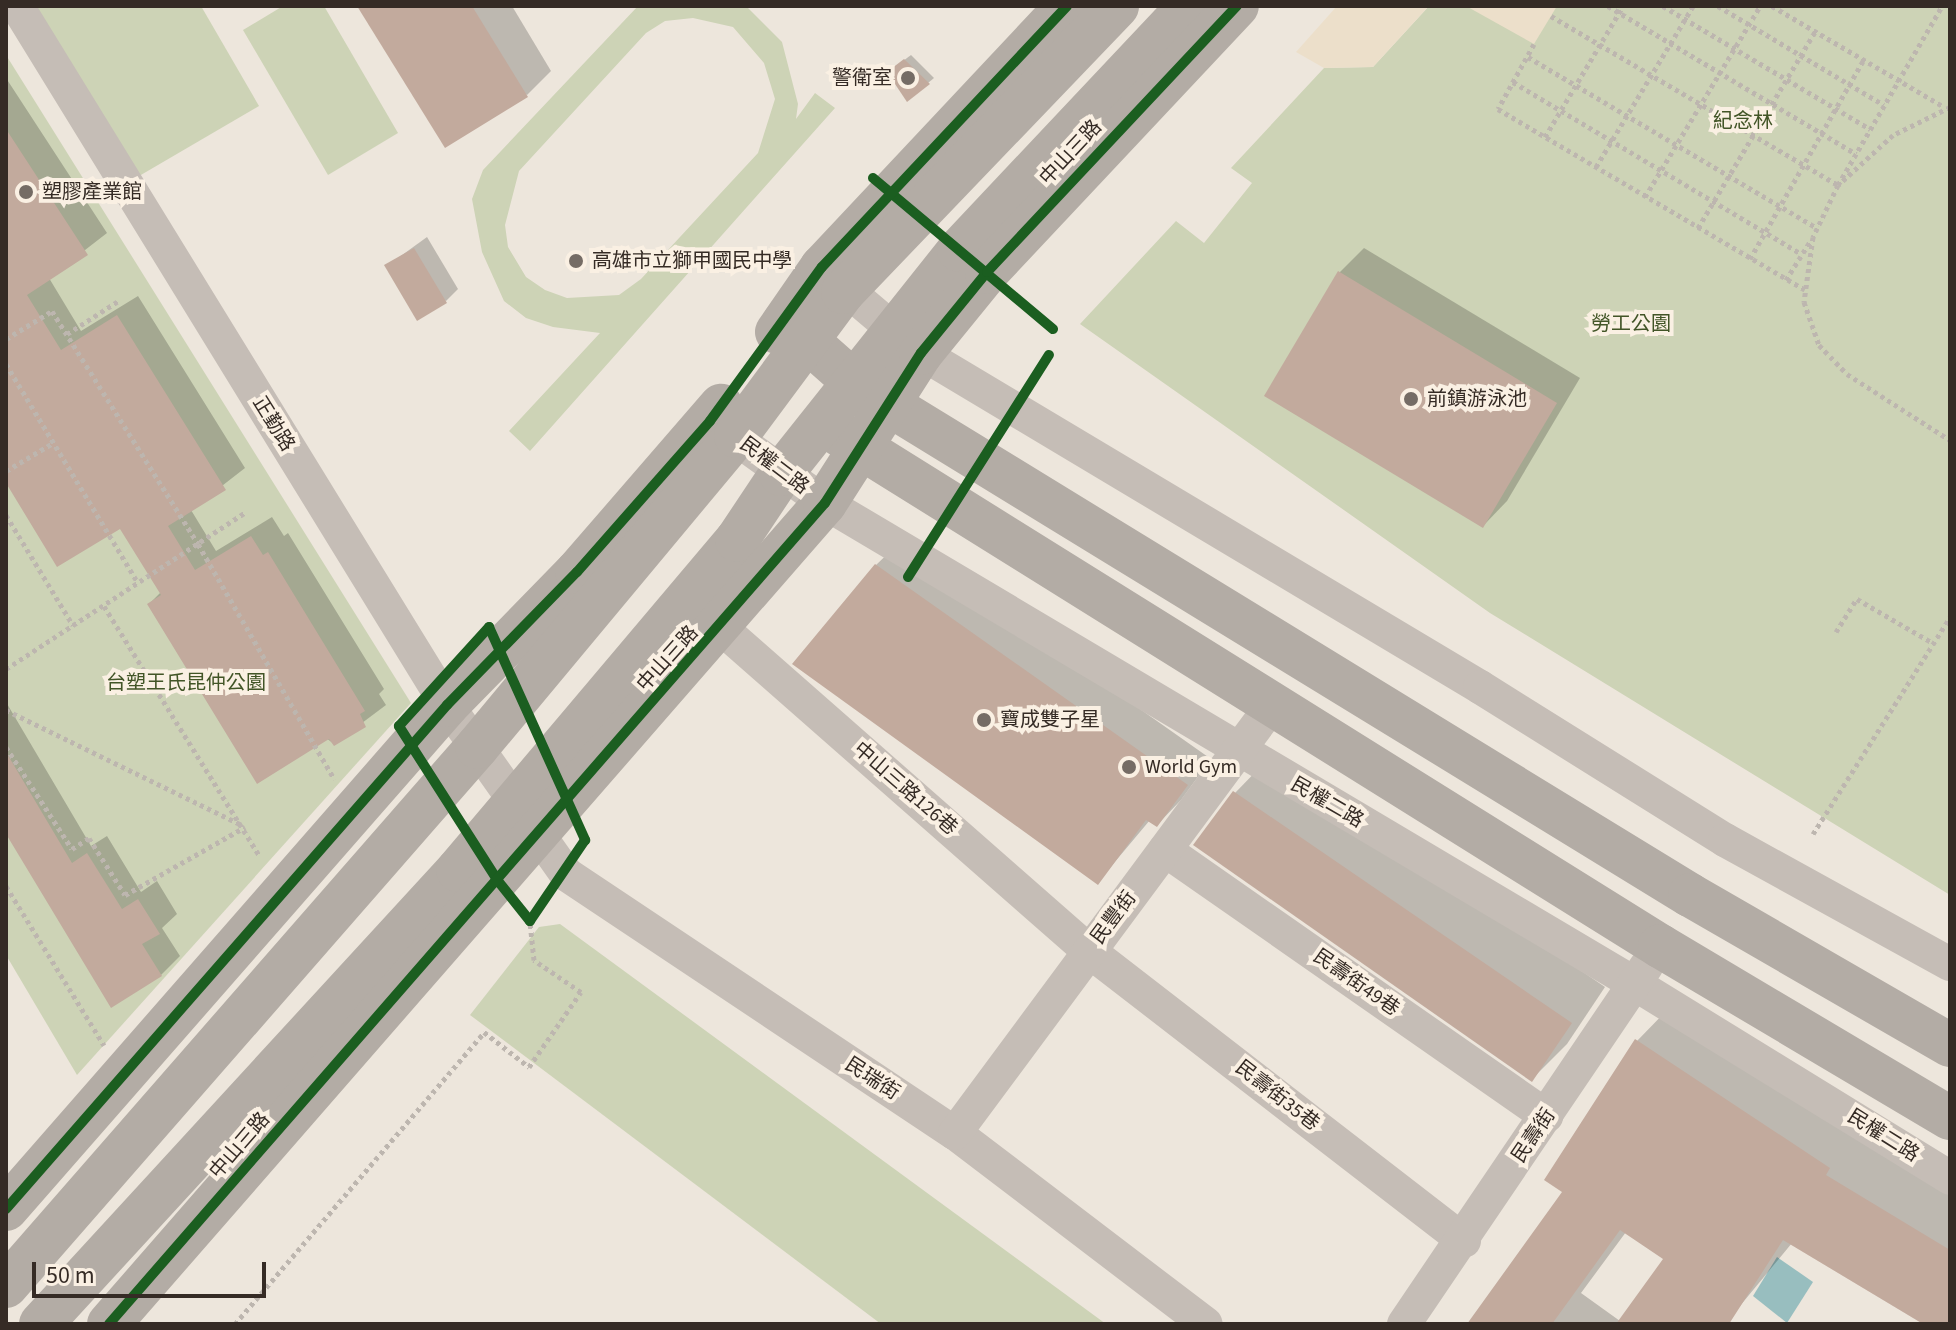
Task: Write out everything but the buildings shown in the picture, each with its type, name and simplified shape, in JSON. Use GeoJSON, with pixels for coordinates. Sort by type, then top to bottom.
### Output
{"type":"FeatureCollection","features":[{"type":"Feature","properties":{"kind":"main road"},"geometry":{"type":"LineString","coordinates":[[6,1286],[477,747],[762,377],[832,279],[1067,6]]}},
{"type":"Feature","properties":{"kind":"main road"},"geometry":{"type":"LineString","coordinates":[[832,279],[1117,6]]}},
{"type":"Feature","properties":{"kind":"main road","name":"中山三路"},"geometry":{"type":"LineString","coordinates":[[41,1324],[458,870],[737,540],[781,474],[821,423],[871,393],[907,341],[959,250],[1189,6]]}},
{"type":"Feature","properties":{"kind":"main road","name":"中山三路"},"geometry":{"type":"LineString","coordinates":[[907,341],[1069,181],[1237,6]]}},
{"type":"Feature","properties":{"kind":"main road"},"geometry":{"type":"LineString","coordinates":[[795,331],[871,393],[1690,895],[1950,1045]]}},
{"type":"Feature","properties":{"kind":"main road"},"geometry":{"type":"LineString","coordinates":[[762,377],[821,423],[1660,946],[1950,1118]]}},
{"type":"Feature","properties":{"kind":"main road","name":"中山三路"},"geometry":{"type":"LineString","coordinates":[[109,1324],[537,837],[825,503],[863,449],[871,393]]}},
{"type":"Feature","properties":{"kind":"main road"},"geometry":{"type":"LineString","coordinates":[[6,1209],[447,705],[723,428]]}},
{"type":"Feature","properties":{"kind":"street","name":"正勤路"},"geometry":{"type":"LineString","coordinates":[[17,6],[447,705],[537,837]]}},
{"type":"Feature","properties":{"kind":"street"},"geometry":{"type":"LineString","coordinates":[[832,279],[907,341],[1480,687],[1725,840],[1950,964]]}},
{"type":"Feature","properties":{"kind":"street","name":"民權二路"},"geometry":{"type":"LineString","coordinates":[[723,428],[781,474],[825,503],[1236,750],[1635,984],[1950,1178]]}},
{"type":"Feature","properties":{"kind":"street","name":"中山三路126巷"},"geometry":{"type":"LineString","coordinates":[[720,627],[1089,951]]}},
{"type":"Feature","properties":{"kind":"street","name":"民豐街"},"geometry":{"type":"LineString","coordinates":[[955,1133],[1273,704]]}},
{"type":"Feature","properties":{"kind":"street","name":"民瑞街"},"geometry":{"type":"LineString","coordinates":[[537,837],[566,874],[955,1133],[1206,1324]]}},
{"type":"Feature","properties":{"kind":"street","name":"民壽街49巷"},"geometry":{"type":"LineString","coordinates":[[1165,850],[1547,1116]]}},
{"type":"Feature","properties":{"kind":"street","name":"民壽街"},"geometry":{"type":"LineString","coordinates":[[1404,1324],[1464,1241],[1660,946]]}},
{"type":"Feature","properties":{"kind":"street","name":"民壽街35巷"},"geometry":{"type":"LineString","coordinates":[[1089,951],[1464,1241]]}},
{"type":"Feature","properties":{"kind":"path"},"geometry":{"type":"LineString","coordinates":[[1608,6],[1856,154]]}},
{"type":"Feature","properties":{"kind":"path"},"geometry":{"type":"LineString","coordinates":[[1545,137],[1623,6]]}},
{"type":"Feature","properties":{"kind":"path"},"geometry":{"type":"LineString","coordinates":[[1663,6],[1870,129]]}},
{"type":"Feature","properties":{"kind":"path"},"geometry":{"type":"LineString","coordinates":[[1596,167],[1693,6]]}},
{"type":"Feature","properties":{"kind":"path"},"geometry":{"type":"LineString","coordinates":[[1718,6],[1884,105]]}},
{"type":"Feature","properties":{"kind":"path"},"geometry":{"type":"LineString","coordinates":[[1645,197],[1760,6]]}},
{"type":"Feature","properties":{"kind":"path"},"geometry":{"type":"LineString","coordinates":[[1772,6],[1948,108]]}},
{"type":"Feature","properties":{"kind":"path"},"geometry":{"type":"LineString","coordinates":[[1786,280],[1942,6]]}},
{"type":"Feature","properties":{"kind":"path"},"geometry":{"type":"LineString","coordinates":[[1551,16],[1838,185]]}},
{"type":"Feature","properties":{"kind":"path"},"geometry":{"type":"LineString","coordinates":[[1698,228],[1815,32]]}},
{"type":"Feature","properties":{"kind":"path"},"geometry":{"type":"LineString","coordinates":[[1534,44],[1498,109],[1806,290]]}},
{"type":"Feature","properties":{"kind":"path"},"geometry":{"type":"LineString","coordinates":[[1528,57],[1817,228]]}},
{"type":"Feature","properties":{"kind":"path"},"geometry":{"type":"LineString","coordinates":[[1750,259],[1863,61]]}},
{"type":"Feature","properties":{"kind":"path"},"geometry":{"type":"LineString","coordinates":[[1513,82],[1802,254]]}},
{"type":"Feature","properties":{"kind":"path"},"geometry":{"type":"LineString","coordinates":[[1838,185],[1893,135],[1948,108]]}},
{"type":"Feature","properties":{"kind":"path"},"geometry":{"type":"LineString","coordinates":[[1813,237],[1804,302],[1819,345],[1847,374],[1950,440]]}},
{"type":"Feature","properties":{"kind":"path"},"geometry":{"type":"LineString","coordinates":[[67,334],[120,300]]}},
{"type":"Feature","properties":{"kind":"path"},"geometry":{"type":"LineString","coordinates":[[6,339],[52,311],[198,544],[337,783]]}},
{"type":"Feature","properties":{"kind":"path"},"geometry":{"type":"LineString","coordinates":[[6,364],[138,583]]}},
{"type":"Feature","properties":{"kind":"path"},"geometry":{"type":"LineString","coordinates":[[6,471],[53,443]]}},
{"type":"Feature","properties":{"kind":"path"},"geometry":{"type":"LineString","coordinates":[[6,669],[244,513]]}},
{"type":"Feature","properties":{"kind":"path"},"geometry":{"type":"LineString","coordinates":[[6,515],[73,625]]}},
{"type":"Feature","properties":{"kind":"path"},"geometry":{"type":"LineString","coordinates":[[1836,632],[1857,599],[1933,643]]}},
{"type":"Feature","properties":{"kind":"path"},"geometry":{"type":"LineString","coordinates":[[104,606],[245,827],[259,855]]}},
{"type":"Feature","properties":{"kind":"path"},"geometry":{"type":"LineString","coordinates":[[1813,834],[1950,617]]}},
{"type":"Feature","properties":{"kind":"path"},"geometry":{"type":"LineString","coordinates":[[6,710],[245,827]]}},
{"type":"Feature","properties":{"kind":"path"},"geometry":{"type":"LineString","coordinates":[[6,747],[72,849],[89,838],[125,895],[245,827]]}},
{"type":"Feature","properties":{"kind":"path"},"geometry":{"type":"LineString","coordinates":[[530,921],[566,874]]}},
{"type":"Feature","properties":{"kind":"path"},"geometry":{"type":"LineString","coordinates":[[235,1324],[484,1032],[529,1067],[581,992],[534,960],[530,921],[498,881]]}},
{"type":"Feature","properties":{"kind":"path"},"geometry":{"type":"LineString","coordinates":[[6,886],[109,1053]]}},
{"type":"Feature","properties":{"kind":"green space"},"geometry":{"type":"Polygon","coordinates":[[[33,6],[201,6],[259,106],[134,179],[33,6]]]}},
{"type":"Feature","properties":{"kind":"green space"},"geometry":{"type":"Polygon","coordinates":[[[283,6],[324,6],[398,133],[328,175],[243,30],[283,6]]]}},
{"type":"Feature","properties":{"kind":"green space"},"geometry":{"type":"Polygon","coordinates":[[[638,6],[746,6],[782,42],[798,104],[796,119],[815,93],[835,108],[530,451],[509,431],[600,333],[553,327],[526,318],[504,301],[482,252],[472,199],[483,170],[638,6]],[[693,18],[665,21],[646,33],[519,171],[505,225],[508,247],[526,277],[545,290],[567,298],[619,295],[641,279],[758,153],[775,99],[764,63],[733,27],[693,18]]]}},
{"type":"Feature","properties":{"kind":"green space","name":"勞工公園"},"geometry":{"type":"Polygon","coordinates":[[[1429,6],[1950,6],[1950,895],[1490,613],[1080,324],[1176,221],[1204,243],[1252,183],[1231,168],[1324,68],[1373,67],[1429,6]]]}},
{"type":"Feature","properties":{"kind":"green space","name":"台塑王氏昆仲公園"},"geometry":{"type":"Polygon","coordinates":[[[6,55],[411,703],[77,1075],[6,955],[6,55]]]}},
{"type":"Feature","properties":{"kind":"green space"},"geometry":{"type":"Polygon","coordinates":[[[560,924],[1106,1324],[881,1324],[470,1015],[539,927],[560,924]]]}},
{"type":"Feature","properties":{"kind":"shaded area"},"geometry":{"type":"Polygon","coordinates":[[[1337,6],[1429,6],[1373,67],[1324,68],[1296,52],[1337,6]]]}},
{"type":"Feature","properties":{"kind":"shaded area"},"geometry":{"type":"Polygon","coordinates":[[[1466,6],[1557,6],[1534,44],[1466,6]]]}},
{"type":"Feature","properties":{"kind":"water"},"geometry":{"type":"Polygon","coordinates":[[[1777,1257],[1813,1282],[1787,1323],[1753,1296],[1777,1257]]]}},
{"type":"Feature","properties":{"kind":"cycle path"},"geometry":{"type":"LineString","coordinates":[[6,1209],[447,705],[577,572],[710,421],[822,267],[1067,6]]}},
{"type":"Feature","properties":{"kind":"cycle path"},"geometry":{"type":"LineString","coordinates":[[109,1324],[825,503],[921,353],[987,272],[1237,6]]}},
{"type":"Feature","properties":{"kind":"cycle path"},"geometry":{"type":"LineString","coordinates":[[873,178],[1053,329]]}},
{"type":"Feature","properties":{"kind":"cycle path"},"geometry":{"type":"LineString","coordinates":[[908,577],[1049,355]]}},
{"type":"Feature","properties":{"kind":"cycle path"},"geometry":{"type":"LineString","coordinates":[[489,627],[585,840],[530,921],[498,881],[399,726],[489,627]]}},
{"type":"Feature","properties":{"kind":"place","name":"警衛室"},"geometry":{"type":"Point","coordinates":[908,78]}},
{"type":"Feature","properties":{"kind":"place","name":"塑膠產業館"},"geometry":{"type":"Point","coordinates":[26,192]}},
{"type":"Feature","properties":{"kind":"place","name":"高雄市立獅甲國民中學"},"geometry":{"type":"Point","coordinates":[576,261]}},
{"type":"Feature","properties":{"kind":"place","name":"前鎮游泳池"},"geometry":{"type":"Point","coordinates":[1411,399]}},
{"type":"Feature","properties":{"kind":"place","name":"寶成雙子星"},"geometry":{"type":"Point","coordinates":[984,720]}},
{"type":"Feature","properties":{"kind":"place","name":"World Gym"},"geometry":{"type":"Point","coordinates":[1129,767]}},
{"type":"Feature","properties":{"kind":"park label","name":"紀念林"},"geometry":{"type":"Point","coordinates":[1743,121]}}]}
